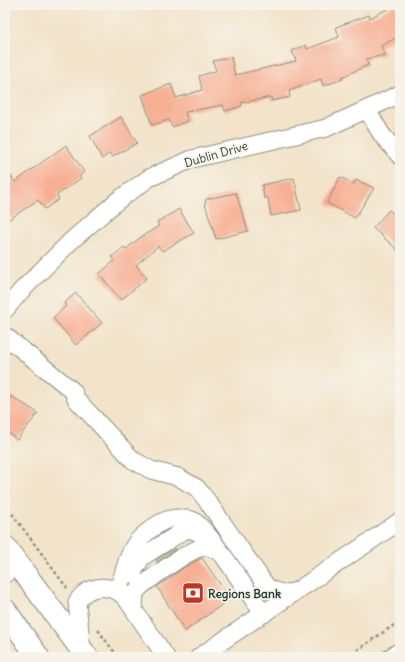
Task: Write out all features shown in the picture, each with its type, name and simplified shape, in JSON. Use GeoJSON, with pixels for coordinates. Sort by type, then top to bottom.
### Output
{"type":"FeatureCollection","features":[{"type":"Feature","properties":{"kind":"main road"},"geometry":{"type":"LineString","coordinates":[[5,547],[12,569],[85,654]]}},
{"type":"Feature","properties":{"kind":"main road"},"geometry":{"type":"LineString","coordinates":[[5,610],[38,657]]}},
{"type":"Feature","properties":{"kind":"street","name":"Dublin Drive"},"geometry":{"type":"LineString","coordinates":[[5,310],[21,291],[71,242],[117,201],[149,178],[192,159],[258,142],[326,128],[400,94]]}},
{"type":"Feature","properties":{"kind":"street"},"geometry":{"type":"LineString","coordinates":[[367,110],[382,134],[400,156]]}},
{"type":"Feature","properties":{"kind":"street"},"geometry":{"type":"LineString","coordinates":[[5,336],[73,391],[76,399],[132,460],[152,470],[178,477],[197,488],[267,587],[275,592],[285,594],[297,591]]}},
{"type":"Feature","properties":{"kind":"street"},"geometry":{"type":"LineString","coordinates":[[199,657],[400,521]]}},
{"type":"Feature","properties":{"kind":"street"},"geometry":{"type":"LineString","coordinates":[[127,595],[137,563],[142,557],[177,534],[190,530],[213,543],[270,610]]}},
{"type":"Feature","properties":{"kind":"street"},"geometry":{"type":"LineString","coordinates":[[127,595],[134,592],[190,553],[204,547],[211,548],[213,543]]}},
{"type":"Feature","properties":{"kind":"street"},"geometry":{"type":"LineString","coordinates":[[85,654],[77,602],[84,594],[96,588],[111,588],[127,595],[166,657]]}},
{"type":"Feature","properties":{"kind":"street"},"geometry":{"type":"LineString","coordinates":[[391,657],[400,651]]}},
{"type":"Feature","properties":{"kind":"path"},"geometry":{"type":"LineString","coordinates":[[5,504],[118,657]]}},
{"type":"Feature","properties":{"kind":"path"},"geometry":{"type":"LineString","coordinates":[[347,657],[400,621]]}},
{"type":"Feature","properties":{"kind":"building"},"geometry":{"type":"Polygon","coordinates":[[[395,5],[400,5],[400,36],[381,46],[385,55],[366,59],[368,65],[342,77],[343,79],[323,86],[321,79],[289,91],[290,97],[272,101],[271,97],[241,103],[242,106],[225,111],[223,105],[185,112],[188,121],[172,127],[169,120],[152,125],[142,95],[171,84],[176,98],[202,90],[199,76],[216,71],[213,61],[231,57],[235,75],[296,61],[292,51],[306,45],[307,49],[339,37],[336,27],[369,15],[370,18],[395,5]]]}},
{"type":"Feature","properties":{"kind":"building"},"geometry":{"type":"Polygon","coordinates":[[[121,117],[137,143],[112,157],[110,153],[102,159],[90,136],[121,117]]]}},
{"type":"Feature","properties":{"kind":"building"},"geometry":{"type":"Polygon","coordinates":[[[66,145],[84,172],[80,176],[81,178],[57,195],[59,199],[45,209],[38,200],[5,222],[5,168],[15,182],[66,145]]]}},
{"type":"Feature","properties":{"kind":"building"},"geometry":{"type":"Polygon","coordinates":[[[340,177],[354,184],[356,180],[374,188],[355,218],[327,203],[340,177]]]}},
{"type":"Feature","properties":{"kind":"building"},"geometry":{"type":"Polygon","coordinates":[[[294,178],[301,210],[271,216],[268,198],[264,198],[262,185],[294,178]]]}},
{"type":"Feature","properties":{"kind":"building"},"geometry":{"type":"Polygon","coordinates":[[[236,193],[248,231],[216,239],[205,204],[206,199],[236,193]]]}},
{"type":"Feature","properties":{"kind":"building"},"geometry":{"type":"Polygon","coordinates":[[[179,209],[194,233],[162,251],[158,246],[136,265],[147,278],[121,300],[99,274],[115,260],[112,257],[124,247],[126,249],[141,237],[159,226],[157,222],[179,209]]]}},
{"type":"Feature","properties":{"kind":"building"},"geometry":{"type":"Polygon","coordinates":[[[389,210],[400,219],[400,252],[373,228],[389,210]]]}},
{"type":"Feature","properties":{"kind":"building"},"geometry":{"type":"Polygon","coordinates":[[[76,293],[102,323],[76,345],[53,318],[66,306],[64,303],[76,293]]]}},
{"type":"Feature","properties":{"kind":"building"},"geometry":{"type":"Polygon","coordinates":[[[11,396],[38,413],[17,440],[5,430],[5,404],[11,396]]]}},
{"type":"Feature","properties":{"kind":"building"},"geometry":{"type":"Polygon","coordinates":[[[175,548],[176,549],[157,562],[156,560],[175,548]]]}},
{"type":"Feature","properties":{"kind":"building","name":"Regions Bank"},"geometry":{"type":"Polygon","coordinates":[[[202,558],[230,599],[185,631],[157,587],[186,566],[202,558]]]}},
{"type":"Feature","properties":{"kind":"place","name":"Regions Bank"},"geometry":{"type":"Point","coordinates":[193,593]}}]}
